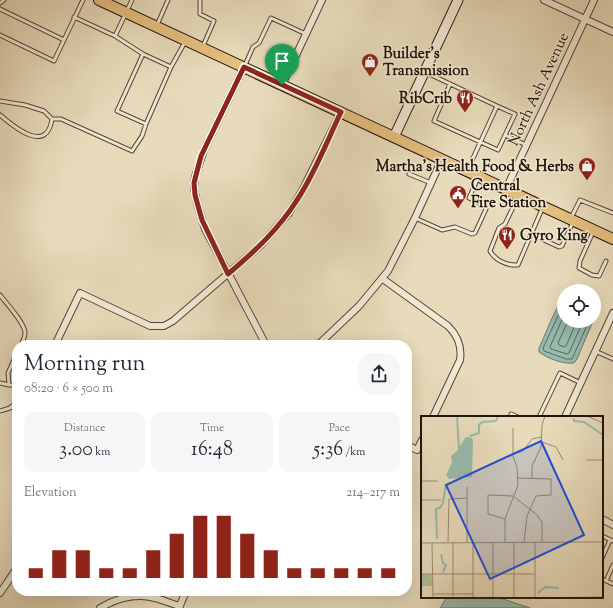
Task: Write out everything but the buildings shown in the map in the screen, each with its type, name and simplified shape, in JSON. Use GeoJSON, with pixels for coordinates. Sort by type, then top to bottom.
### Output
{"type":"FeatureCollection","features":[{"type":"Feature","properties":{"kind":"main road"},"geometry":{"type":"LineString","coordinates":[[99,0],[594,231],[612,237]]}},
{"type":"Feature","properties":{"kind":"main road"},"geometry":{"type":"LineString","coordinates":[[394,137],[458,0]]}},
{"type":"Feature","properties":{"kind":"street"},"geometry":{"type":"LineString","coordinates":[[282,85],[322,0]]}},
{"type":"Feature","properties":{"kind":"street"},"geometry":{"type":"LineString","coordinates":[[544,0],[613,32]]}},
{"type":"Feature","properties":{"kind":"street","name":"North Ash Avenue"},"geometry":{"type":"LineString","coordinates":[[506,189],[594,0]]}},
{"type":"Feature","properties":{"kind":"street"},"geometry":{"type":"LineString","coordinates":[[244,67],[201,156],[194,183],[195,195],[202,220],[228,274],[263,340]]}},
{"type":"Feature","properties":{"kind":"street"},"geometry":{"type":"LineString","coordinates":[[57,340],[80,293],[150,326],[164,326],[173,321],[260,246],[291,209],[304,189],[341,112]]}},
{"type":"Feature","properties":{"kind":"street"},"geometry":{"type":"LineString","coordinates":[[323,340],[359,306],[383,279],[415,218],[442,159]]}},
{"type":"Feature","properties":{"kind":"street"},"geometry":{"type":"LineString","coordinates":[[383,279],[448,326],[455,333],[461,348],[460,360],[433,416]]}},
{"type":"Feature","properties":{"kind":"street"},"geometry":{"type":"LineString","coordinates":[[565,416],[613,313]]}},
{"type":"Feature","properties":{"kind":"street"},"geometry":{"type":"LineString","coordinates":[[412,448],[417,450],[421,442]]}},
{"type":"Feature","properties":{"kind":"street"},"geometry":{"type":"LineString","coordinates":[[603,520],[613,524]]}},
{"type":"Feature","properties":{"kind":"street"},"geometry":{"type":"LineString","coordinates":[[0,593],[12,575]]}},
{"type":"Feature","properties":{"kind":"street"},"geometry":{"type":"LineString","coordinates":[[100,608],[115,600],[136,596],[156,598],[179,607],[184,596]]}},
{"type":"Feature","properties":{"kind":"lane"},"geometry":{"type":"LineString","coordinates":[[0,3],[4,0]]}},
{"type":"Feature","properties":{"kind":"lane"},"geometry":{"type":"LineString","coordinates":[[0,35],[54,61],[83,0]]}},
{"type":"Feature","properties":{"kind":"lane"},"geometry":{"type":"LineString","coordinates":[[115,36],[132,0]]}},
{"type":"Feature","properties":{"kind":"lane"},"geometry":{"type":"LineString","coordinates":[[156,26],[168,0]]}},
{"type":"Feature","properties":{"kind":"lane"},"geometry":{"type":"LineString","coordinates":[[200,0],[200,14],[214,22],[202,48]]}},
{"type":"Feature","properties":{"kind":"lane"},"geometry":{"type":"LineString","coordinates":[[0,9],[64,40]]}},
{"type":"Feature","properties":{"kind":"lane"},"geometry":{"type":"LineString","coordinates":[[74,17],[115,36],[143,54],[172,67]]}},
{"type":"Feature","properties":{"kind":"lane"},"geometry":{"type":"LineString","coordinates":[[244,67],[253,47],[259,43],[271,18],[306,34]]}},
{"type":"Feature","properties":{"kind":"lane"},"geometry":{"type":"LineString","coordinates":[[0,101],[25,104],[44,111],[52,119],[61,119],[132,151],[142,136],[146,124],[185,40]]}},
{"type":"Feature","properties":{"kind":"lane"},"geometry":{"type":"LineString","coordinates":[[143,54],[117,111],[146,124]]}},
{"type":"Feature","properties":{"kind":"lane"},"geometry":{"type":"LineString","coordinates":[[425,72],[515,114],[498,150],[434,121],[450,84]]}},
{"type":"Feature","properties":{"kind":"lane"},"geometry":{"type":"LineString","coordinates":[[467,171],[497,106]]}},
{"type":"Feature","properties":{"kind":"lane"},"geometry":{"type":"LineString","coordinates":[[0,115],[13,126],[28,135],[38,136],[47,133],[51,126],[52,119]]}},
{"type":"Feature","properties":{"kind":"lane"},"geometry":{"type":"LineString","coordinates":[[505,135],[526,145]]}},
{"type":"Feature","properties":{"kind":"lane"},"geometry":{"type":"LineString","coordinates":[[409,174],[431,184]]}},
{"type":"Feature","properties":{"kind":"lane"},"geometry":{"type":"LineString","coordinates":[[415,218],[442,230],[455,227],[472,234],[486,209],[485,206],[469,198],[478,176]]}},
{"type":"Feature","properties":{"kind":"lane"},"geometry":{"type":"LineString","coordinates":[[518,195],[505,224],[500,228],[490,251],[494,258],[512,266],[518,265],[543,207]]}},
{"type":"Feature","properties":{"kind":"lane"},"geometry":{"type":"LineString","coordinates":[[531,234],[559,247],[562,246],[580,200],[613,213]]}},
{"type":"Feature","properties":{"kind":"lane"},"geometry":{"type":"LineString","coordinates":[[594,231],[580,261],[579,268],[592,275],[598,276],[606,262]]}},
{"type":"Feature","properties":{"kind":"lane"},"geometry":{"type":"LineString","coordinates":[[0,295],[23,325],[26,331],[23,340]]}},
{"type":"Feature","properties":{"kind":"lane"},"geometry":{"type":"LineString","coordinates":[[596,351],[613,359]]}},
{"type":"Feature","properties":{"kind":"lane"},"geometry":{"type":"LineString","coordinates":[[0,383],[9,385],[8,373],[12,364]]}},
{"type":"Feature","properties":{"kind":"lane"},"geometry":{"type":"LineString","coordinates":[[540,416],[560,373],[581,383]]}},
{"type":"Feature","properties":{"kind":"lane"},"geometry":{"type":"LineString","coordinates":[[0,411],[12,406]]}},
{"type":"Feature","properties":{"kind":"lane"},"geometry":{"type":"LineString","coordinates":[[511,414],[516,416]]}},
{"type":"Feature","properties":{"kind":"lane"},"geometry":{"type":"LineString","coordinates":[[603,536],[612,541],[603,556]]}},
{"type":"Feature","properties":{"kind":"lane"},"geometry":{"type":"LineString","coordinates":[[606,581],[613,565]]}},
{"type":"Feature","properties":{"kind":"lane"},"geometry":{"type":"LineString","coordinates":[[603,580],[613,584]]}},
{"type":"Feature","properties":{"kind":"water"},"geometry":{"type":"Polygon","coordinates":[[[557,308],[557,328],[590,328],[574,363],[565,363],[547,357],[539,352],[539,348],[557,308]]]}},
{"type":"Feature","properties":{"kind":"water"},"geometry":{"type":"Polygon","coordinates":[[[446,598],[500,598],[530,608],[440,608],[446,598]]]}},
{"type":"Feature","properties":{"kind":"place","name":"Builder's Transmission"},"geometry":{"type":"Point","coordinates":[370,77]}},
{"type":"Feature","properties":{"kind":"place","name":"RibCrib"},"geometry":{"type":"Point","coordinates":[465,113]}},
{"type":"Feature","properties":{"kind":"place","name":"Martha's Health Food & Herbs"},"geometry":{"type":"Point","coordinates":[587,181]}},
{"type":"Feature","properties":{"kind":"place","name":"Central Fire Station"},"geometry":{"type":"Point","coordinates":[458,209]}},
{"type":"Feature","properties":{"kind":"place","name":"Gyro King"},"geometry":{"type":"Point","coordinates":[507,250]}},
{"type":"Feature","properties":{"kind":"route"},"geometry":{"type":"LineString","coordinates":[[244,67],[282,85],[341,112],[298,200],[260,246],[228,274],[205,229],[198,208],[194,183],[199,163],[244,67]]}}]}
